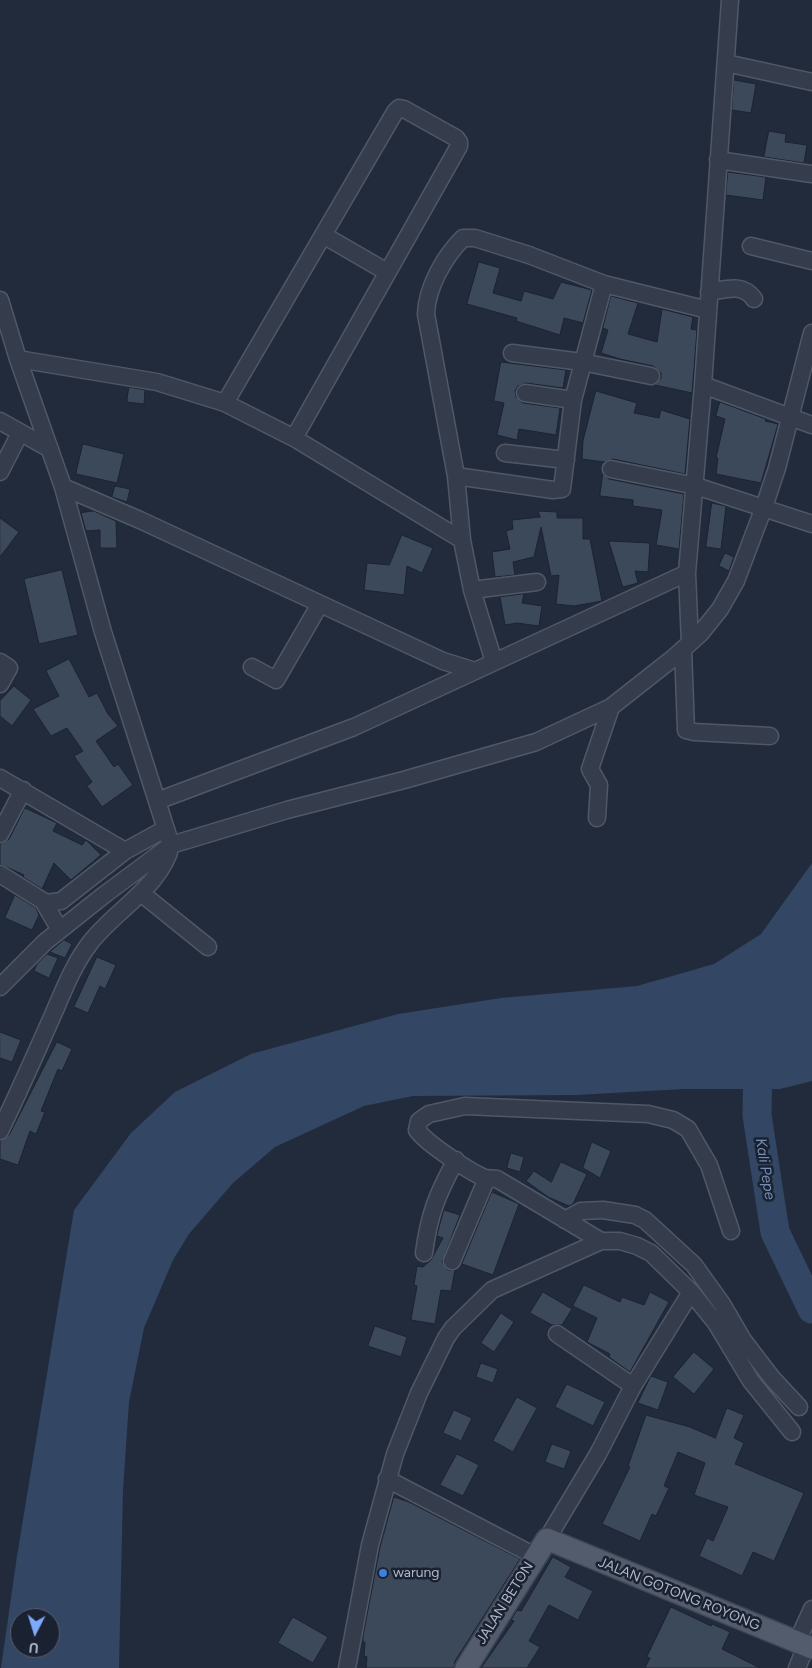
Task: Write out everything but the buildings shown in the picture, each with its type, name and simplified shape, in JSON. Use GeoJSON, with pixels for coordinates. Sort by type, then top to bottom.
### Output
{"type":"FeatureCollection","features":[{"type":"Feature","properties":{"kind":"main road","name":"JALAN GOTONG ROYONG"},"geometry":{"type":"LineString","coordinates":[[541,1548],[805,1645]]}},
{"type":"Feature","properties":{"kind":"main road","name":"JALAN BETON"},"geometry":{"type":"LineString","coordinates":[[466,1668],[541,1548]]}},
{"type":"Feature","properties":{"kind":"street"},"geometry":{"type":"LineString","coordinates":[[730,0],[696,486],[687,573],[686,730],[770,736]]}},
{"type":"Feature","properties":{"kind":"street"},"geometry":{"type":"LineString","coordinates":[[726,63],[812,82]]}},
{"type":"Feature","properties":{"kind":"street"},"geometry":{"type":"LineString","coordinates":[[225,403],[399,108],[404,109],[456,138],[459,142],[458,146],[294,438]]}},
{"type":"Feature","properties":{"kind":"street"},"geometry":{"type":"LineString","coordinates":[[718,160],[812,174]]}},
{"type":"Feature","properties":{"kind":"street"},"geometry":{"type":"LineString","coordinates":[[324,235],[387,272]]}},
{"type":"Feature","properties":{"kind":"street"},"geometry":{"type":"LineString","coordinates":[[494,662],[472,590],[462,540],[456,476],[426,314],[426,301],[431,286],[460,241],[463,238],[475,238],[528,255],[604,284],[708,310]]}},
{"type":"Feature","properties":{"kind":"street"},"geometry":{"type":"LineString","coordinates":[[751,246],[812,261]]}},
{"type":"Feature","properties":{"kind":"street"},"geometry":{"type":"LineString","coordinates":[[456,476],[559,490],[564,487],[573,400],[604,284]]}},
{"type":"Feature","properties":{"kind":"street"},"geometry":{"type":"LineString","coordinates":[[709,292],[738,288],[749,292],[754,299]]}},
{"type":"Feature","properties":{"kind":"street"},"geometry":{"type":"LineString","coordinates":[[0,300],[18,360],[63,487],[103,632],[171,846],[169,858],[141,893],[105,925],[76,962],[0,1131]]}},
{"type":"Feature","properties":{"kind":"street"},"geometry":{"type":"LineString","coordinates":[[3,978],[60,930],[171,846],[286,810],[404,780],[536,742],[611,707],[686,646],[720,609],[736,580],[764,507],[791,417],[812,334]]}},
{"type":"Feature","properties":{"kind":"street"},"geometry":{"type":"LineString","coordinates":[[512,353],[582,362],[651,376]]}},
{"type":"Feature","properties":{"kind":"street"},"geometry":{"type":"LineString","coordinates":[[18,360],[157,382],[225,403],[294,438],[462,540]]}},
{"type":"Feature","properties":{"kind":"street"},"geometry":{"type":"LineString","coordinates":[[703,385],[812,426]]}},
{"type":"Feature","properties":{"kind":"street"},"geometry":{"type":"LineString","coordinates":[[525,392],[573,400]]}},
{"type":"Feature","properties":{"kind":"street"},"geometry":{"type":"LineString","coordinates":[[0,422],[50,448]]}},
{"type":"Feature","properties":{"kind":"street"},"geometry":{"type":"LineString","coordinates":[[0,472],[20,433]]}},
{"type":"Feature","properties":{"kind":"street"},"geometry":{"type":"LineString","coordinates":[[505,453],[566,460]]}},
{"type":"Feature","properties":{"kind":"street"},"geometry":{"type":"LineString","coordinates":[[611,469],[696,486],[812,524]]}},
{"type":"Feature","properties":{"kind":"street"},"geometry":{"type":"LineString","coordinates":[[63,487],[140,520],[443,662],[475,671]]}},
{"type":"Feature","properties":{"kind":"street"},"geometry":{"type":"LineString","coordinates":[[157,801],[354,727],[687,573]]}},
{"type":"Feature","properties":{"kind":"street"},"geometry":{"type":"LineString","coordinates":[[472,590],[537,582]]}},
{"type":"Feature","properties":{"kind":"street"},"geometry":{"type":"LineString","coordinates":[[252,668],[276,680],[320,604]]}},
{"type":"Feature","properties":{"kind":"street"},"geometry":{"type":"LineString","coordinates":[[0,662],[9,668],[0,684]]}},
{"type":"Feature","properties":{"kind":"street"},"geometry":{"type":"LineString","coordinates":[[597,818],[599,785],[590,769],[611,707]]}},
{"type":"Feature","properties":{"kind":"street"},"geometry":{"type":"LineString","coordinates":[[0,778],[124,851]]}},
{"type":"Feature","properties":{"kind":"street"},"geometry":{"type":"LineString","coordinates":[[0,834],[22,790]]}},
{"type":"Feature","properties":{"kind":"street"},"geometry":{"type":"LineString","coordinates":[[46,903],[61,901],[124,851],[165,829]]}},
{"type":"Feature","properties":{"kind":"street"},"geometry":{"type":"LineString","coordinates":[[0,874],[46,903],[60,930]]}},
{"type":"Feature","properties":{"kind":"street"},"geometry":{"type":"LineString","coordinates":[[141,893],[208,947]]}},
{"type":"Feature","properties":{"kind":"street"},"geometry":{"type":"LineString","coordinates":[[601,1241],[497,1179],[487,1178],[422,1138],[417,1130],[418,1121],[429,1114],[465,1106],[648,1114],[673,1120],[688,1129],[709,1165],[731,1232]]}},
{"type":"Feature","properties":{"kind":"street"},"geometry":{"type":"LineString","coordinates":[[424,1253],[428,1223],[437,1194],[456,1160]]}},
{"type":"Feature","properties":{"kind":"street"},"geometry":{"type":"LineString","coordinates":[[452,1261],[487,1178]]}},
{"type":"Feature","properties":{"kind":"street"},"geometry":{"type":"LineString","coordinates":[[565,1220],[581,1211],[597,1210],[634,1215],[645,1220],[694,1266],[722,1304],[743,1340],[799,1406]]}},
{"type":"Feature","properties":{"kind":"street"},"geometry":{"type":"LineString","coordinates":[[347,1668],[370,1545],[400,1440],[419,1393],[446,1338],[453,1328],[492,1290],[601,1241],[620,1241],[637,1246],[651,1254],[691,1292],[716,1323],[751,1381],[792,1432]]}},
{"type":"Feature","properties":{"kind":"street"},"geometry":{"type":"LineString","coordinates":[[388,1479],[541,1548],[598,1454],[633,1386],[691,1292]]}},
{"type":"Feature","properties":{"kind":"street"},"geometry":{"type":"LineString","coordinates":[[557,1334],[633,1386]]}},
{"type":"Feature","properties":{"kind":"street"},"geometry":{"type":"LineString","coordinates":[[797,1668],[805,1645],[812,1609]]}},
{"type":"Feature","properties":{"kind":"water"},"geometry":{"type":"Polygon","coordinates":[[[812,863],[812,1081],[780,1089],[684,1089],[576,1095],[413,1096],[364,1106],[275,1147],[233,1183],[189,1234],[173,1260],[144,1328],[129,1402],[123,1490],[119,1668],[1,1668],[17,1556],[74,1210],[131,1133],[175,1092],[251,1054],[398,1014],[501,998],[637,986],[714,964],[761,934],[812,863]]]}},
{"type":"Feature","properties":{"kind":"waterway","name":"Kali Pepe"},"geometry":{"type":"LineString","coordinates":[[758,1051],[757,1115],[775,1232],[812,1309]]}},
{"type":"Feature","properties":{"kind":"place","name":"warung"},"geometry":{"type":"Point","coordinates":[383,1573]}}]}
